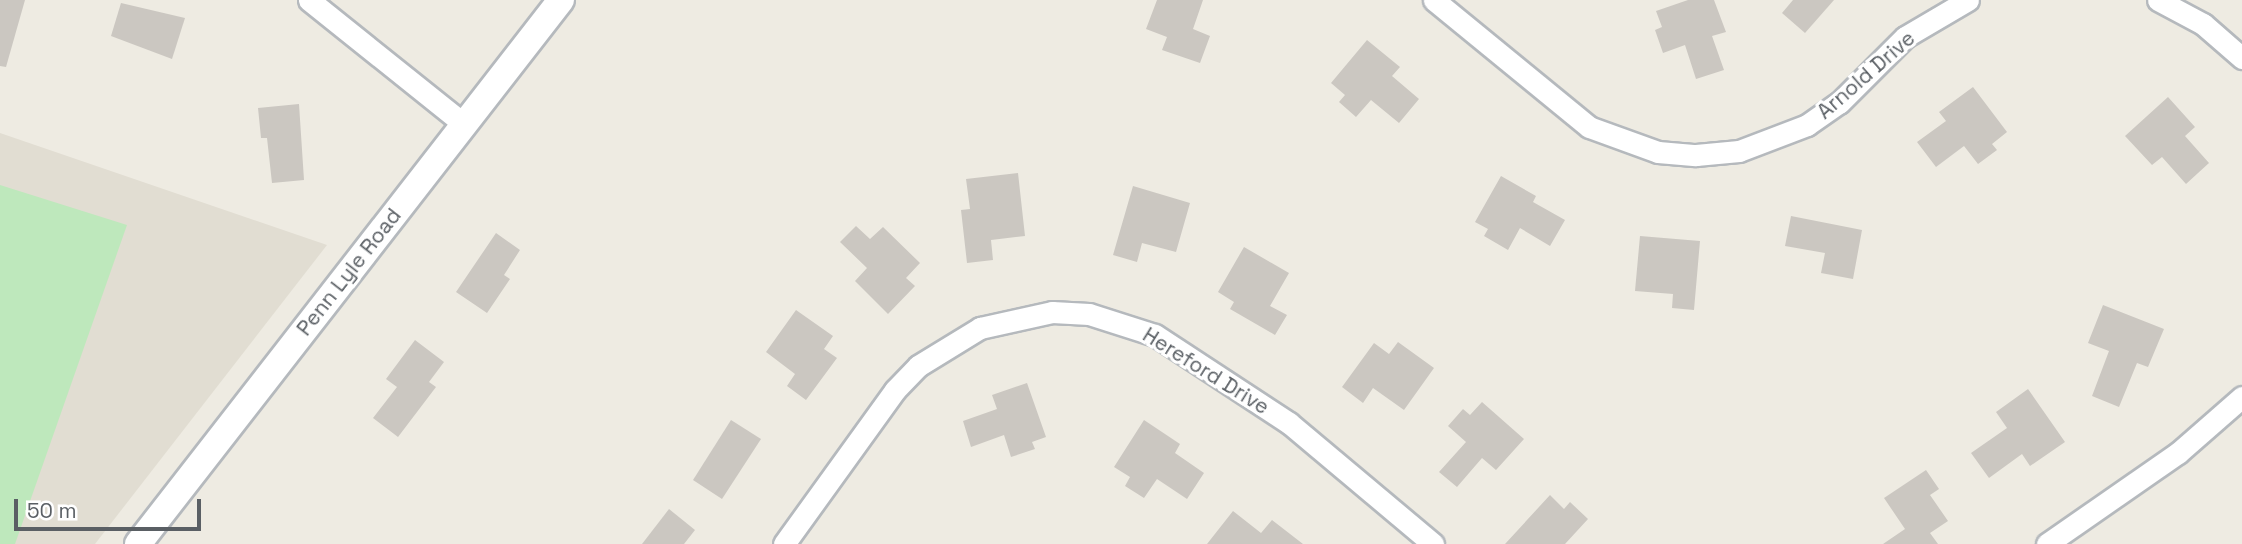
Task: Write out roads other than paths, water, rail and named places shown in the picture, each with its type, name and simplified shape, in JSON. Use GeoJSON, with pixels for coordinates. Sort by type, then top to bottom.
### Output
{"type":"FeatureCollection","features":[{"type":"Feature","properties":{"kind":"street"},"geometry":{"type":"LineString","coordinates":[[309,0],[464,124]]}},
{"type":"Feature","properties":{"kind":"street","name":"Penn Lyle Road"},"geometry":{"type":"LineString","coordinates":[[138,544],[561,0]]}},
{"type":"Feature","properties":{"kind":"street","name":"Arnold Drive"},"geometry":{"type":"LineString","coordinates":[[1434,0],[1589,127],[1658,152],[1696,155],[1739,151],[1807,125],[1839,103],[1905,37],[1968,0]]}},
{"type":"Feature","properties":{"kind":"street"},"geometry":{"type":"LineString","coordinates":[[2158,0],[2203,24],[2242,58]]}},
{"type":"Feature","properties":{"kind":"street","name":"Hereford Drive"},"geometry":{"type":"LineString","coordinates":[[784,544],[895,390],[918,366],[980,328],[1052,312],[1125,323],[1179,350],[1289,423],[1433,544]]}},
{"type":"Feature","properties":{"kind":"street"},"geometry":{"type":"LineString","coordinates":[[2047,544],[2168,461],[2242,397]]}}]}
